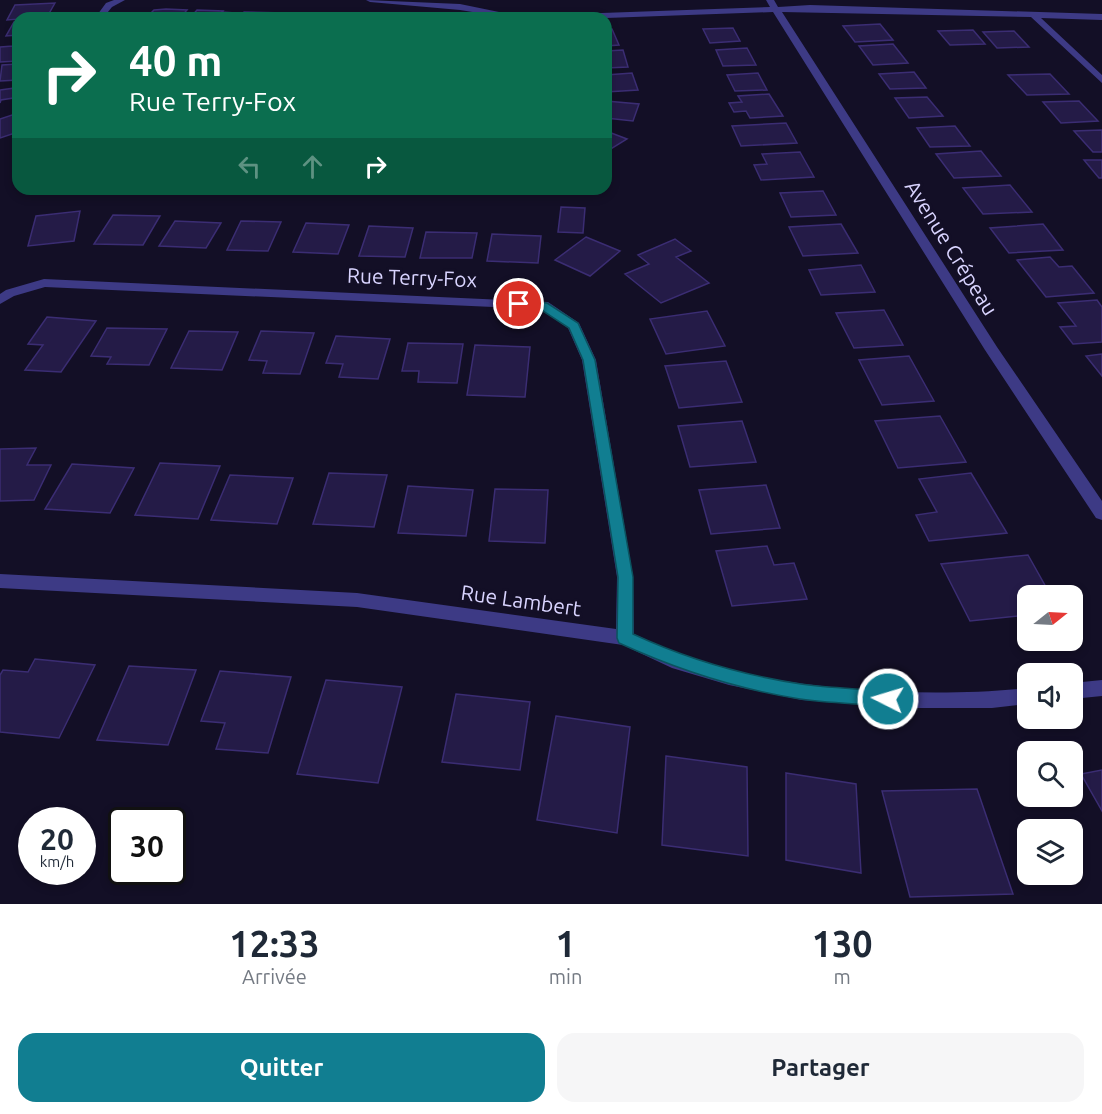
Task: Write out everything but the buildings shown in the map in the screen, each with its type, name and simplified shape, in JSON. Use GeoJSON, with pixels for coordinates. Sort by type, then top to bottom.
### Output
{"type":"FeatureCollection","features":[{"type":"Feature","properties":{"kind":"street"},"geometry":{"type":"LineString","coordinates":[[104,12],[109,5],[121,0]]}},
{"type":"Feature","properties":{"kind":"street"},"geometry":{"type":"LineString","coordinates":[[370,0],[460,7],[490,12]]}},
{"type":"Feature","properties":{"kind":"street"},"geometry":{"type":"LineString","coordinates":[[612,14],[773,5],[1102,17]]}},
{"type":"Feature","properties":{"kind":"street","name":"Avenue Crépeau"},"geometry":{"type":"LineString","coordinates":[[773,5],[992,350],[1102,514]]}},
{"type":"Feature","properties":{"kind":"street"},"geometry":{"type":"LineString","coordinates":[[1033,15],[1102,80]]}},
{"type":"Feature","properties":{"kind":"street","name":"Rue Terry-Fox"},"geometry":{"type":"LineString","coordinates":[[0,300],[10,293],[44,284],[543,305],[574,326],[589,360],[625,577],[625,638]]}},
{"type":"Feature","properties":{"kind":"street","name":"Rue Lambert"},"geometry":{"type":"LineString","coordinates":[[0,581],[357,600],[625,638],[672,660],[729,677],[802,692],[910,700],[992,700],[1017,697]]}},
{"type":"Feature","properties":{"kind":"street"},"geometry":{"type":"LineString","coordinates":[[1083,690],[1102,688]]}},
{"type":"Feature","properties":{"kind":"route"},"geometry":{"type":"LineString","coordinates":[[519,304],[543,305],[574,326],[589,360],[625,577],[625,638],[672,660],[729,677],[802,692],[888,699]]}}]}
